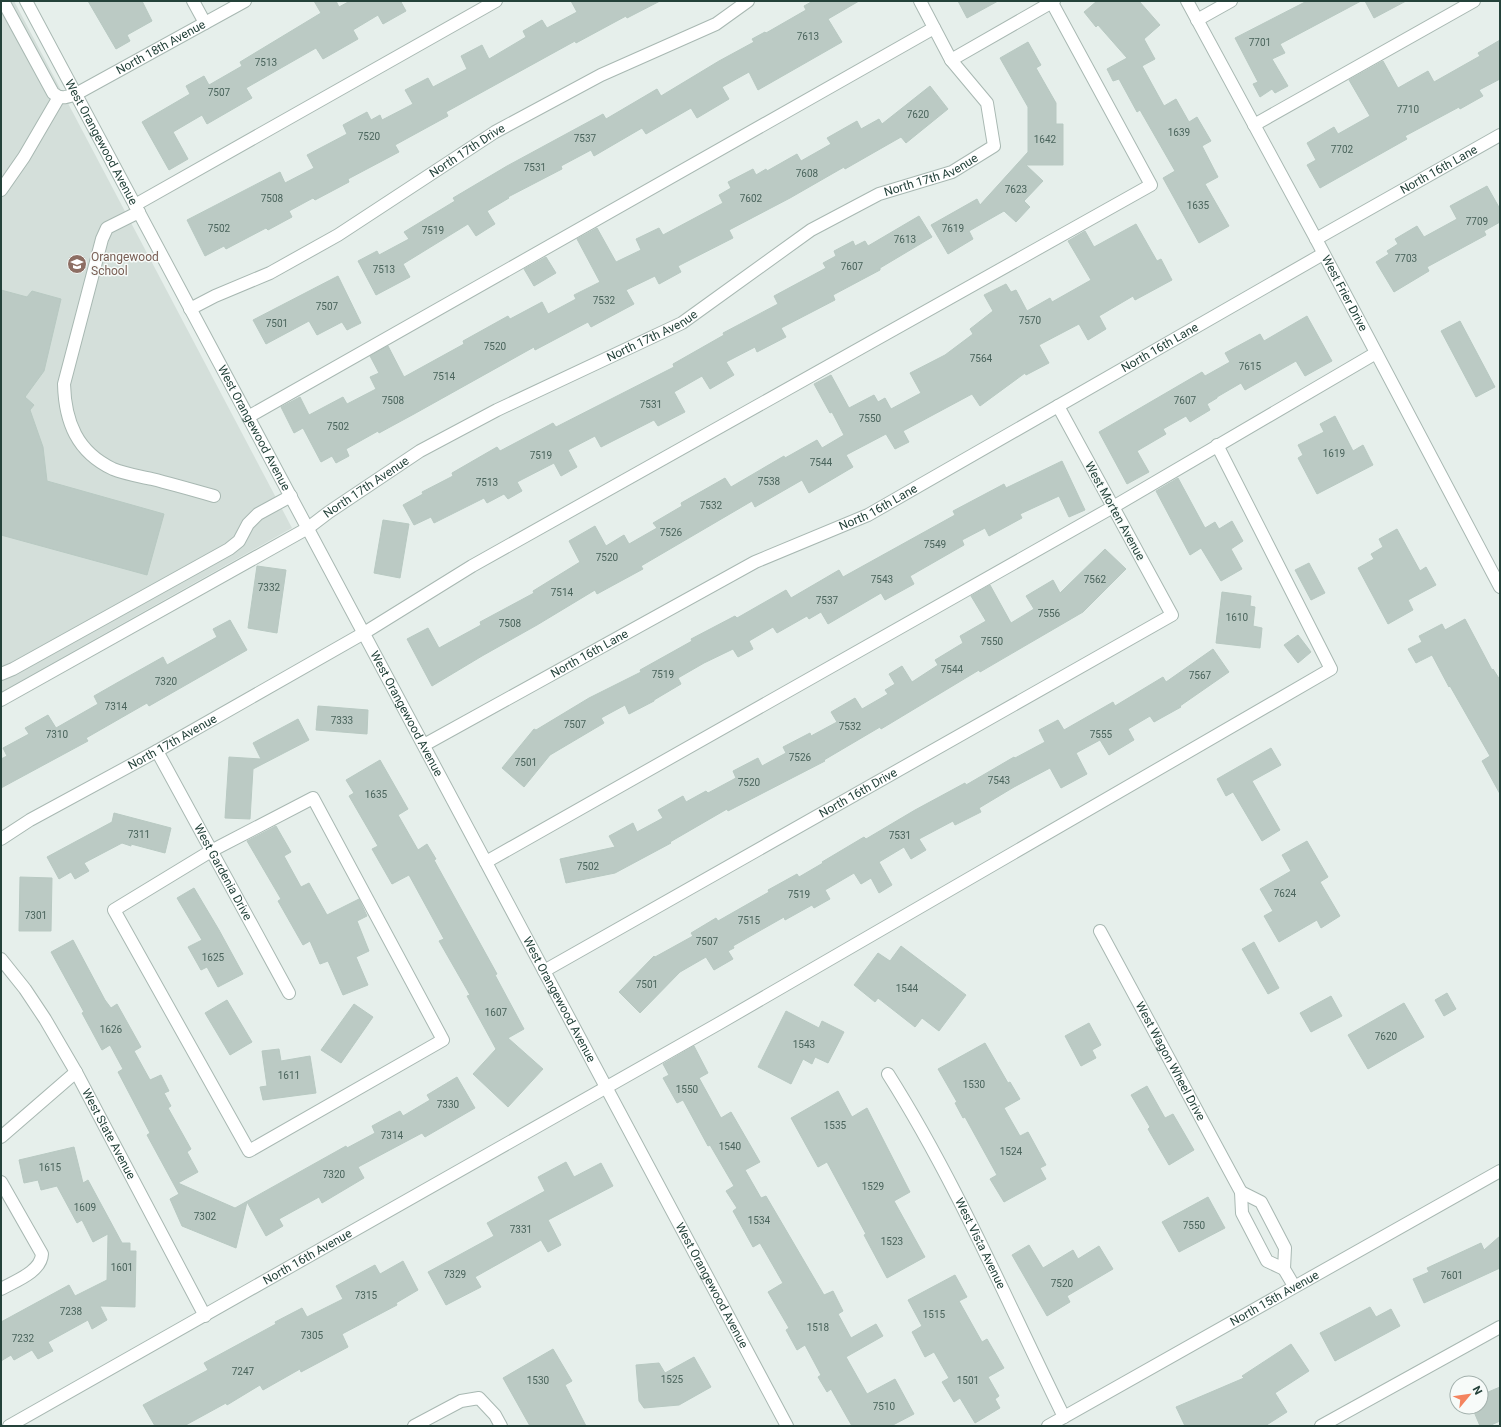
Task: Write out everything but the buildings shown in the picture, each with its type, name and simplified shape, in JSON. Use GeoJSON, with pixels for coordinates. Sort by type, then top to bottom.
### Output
{"type":"FeatureCollection","features":[{"type":"Feature","properties":{"kind":"street"},"geometry":{"type":"LineString","coordinates":[[1,190],[27,151],[59,97],[53,93],[3,1]]}},
{"type":"Feature","properties":{"kind":"street","name":"West Orangewood Avenue"},"geometry":{"type":"LineString","coordinates":[[26,1],[787,1426]]}},
{"type":"Feature","properties":{"kind":"street"},"geometry":{"type":"LineString","coordinates":[[193,1],[205,23]]}},
{"type":"Feature","properties":{"kind":"street","name":"North 18th Avenue"},"geometry":{"type":"LineString","coordinates":[[59,97],[64,98],[76,94],[245,1]]}},
{"type":"Feature","properties":{"kind":"street"},"geometry":{"type":"LineString","coordinates":[[214,496],[114,469],[96,459],[82,446],[68,417],[64,403],[64,384],[102,239],[107,228],[137,209],[496,1]]}},
{"type":"Feature","properties":{"kind":"street","name":"North 17th Drive"},"geometry":{"type":"LineString","coordinates":[[190,309],[215,296],[270,273],[338,235],[495,132],[601,75],[716,24],[748,1]]}},
{"type":"Feature","properties":{"kind":"street"},"geometry":{"type":"LineString","coordinates":[[920,1],[951,60],[1052,1]]}},
{"type":"Feature","properties":{"kind":"street","name":"North 17th Avenue"},"geometry":{"type":"LineString","coordinates":[[1,839],[30,820],[157,751],[364,633],[472,566],[1151,185],[1052,1]]}},
{"type":"Feature","properties":{"kind":"street","name":"West Frier Drive"},"geometry":{"type":"LineString","coordinates":[[1187,1],[1316,239],[1500,587]]}},
{"type":"Feature","properties":{"kind":"street"},"geometry":{"type":"LineString","coordinates":[[1197,20],[1231,1]]}},
{"type":"Feature","properties":{"kind":"street"},"geometry":{"type":"LineString","coordinates":[[1254,125],[1474,1]]}},
{"type":"Feature","properties":{"kind":"street"},"geometry":{"type":"LineString","coordinates":[[248,417],[934,28]]}},
{"type":"Feature","properties":{"kind":"street","name":"North 17th Avenue"},"geometry":{"type":"LineString","coordinates":[[1,700],[308,528],[329,512],[420,451],[497,410],[682,323],[811,230],[879,194],[952,172],[994,146],[987,103],[951,60]]}},
{"type":"Feature","properties":{"kind":"street","name":"North 16th Lane"},"geometry":{"type":"LineString","coordinates":[[1316,239],[1500,135]]}},
{"type":"Feature","properties":{"kind":"street","name":"North 16th Lane"},"geometry":{"type":"LineString","coordinates":[[424,745],[755,562],[868,515],[1323,254]]}},
{"type":"Feature","properties":{"kind":"street"},"geometry":{"type":"LineString","coordinates":[[486,862],[1113,507],[1376,353]]}},
{"type":"Feature","properties":{"kind":"street","name":"West Morten Avenue"},"geometry":{"type":"LineString","coordinates":[[1058,406],[1172,615]]}},
{"type":"Feature","properties":{"kind":"street","name":"North 16th Avenue"},"geometry":{"type":"LineString","coordinates":[[9,1426],[718,1024],[1331,669],[1217,445]]}},
{"type":"Feature","properties":{"kind":"street"},"geometry":{"type":"LineString","coordinates":[[1,674],[13,669],[229,549],[239,541],[248,524],[258,514],[291,496]]}},
{"type":"Feature","properties":{"kind":"street","name":"North 16th Drive"},"geometry":{"type":"LineString","coordinates":[[544,971],[1172,615]]}},
{"type":"Feature","properties":{"kind":"street","name":"West Gardenia Drive"},"geometry":{"type":"LineString","coordinates":[[157,751],[288,993]]}},
{"type":"Feature","properties":{"kind":"street"},"geometry":{"type":"LineString","coordinates":[[313,798],[443,1040],[249,1151],[114,910],[211,851],[313,798]]}},
{"type":"Feature","properties":{"kind":"street","name":"West Wagon Wheel Drive"},"geometry":{"type":"LineString","coordinates":[[1100,931],[1241,1192],[1242,1213],[1267,1261],[1284,1269]]}},
{"type":"Feature","properties":{"kind":"street","name":"West State Avenue"},"geometry":{"type":"LineString","coordinates":[[1,959],[25,989],[45,1019],[76,1072],[204,1316]]}},
{"type":"Feature","properties":{"kind":"street"},"geometry":{"type":"LineString","coordinates":[[1,1137],[76,1072]]}},
{"type":"Feature","properties":{"kind":"street","name":"West Vista Avenue"},"geometry":{"type":"LineString","coordinates":[[888,1074],[910,1108],[961,1204],[1064,1417]]}},
{"type":"Feature","properties":{"kind":"street","name":"North 15th Avenue"},"geometry":{"type":"LineString","coordinates":[[1048,1426],[1500,1171]]}},
{"type":"Feature","properties":{"kind":"street"},"geometry":{"type":"LineString","coordinates":[[1,1182],[42,1254],[42,1259],[35,1269],[1,1289]]}},
{"type":"Feature","properties":{"kind":"street"},"geometry":{"type":"LineString","coordinates":[[1241,1192],[1261,1202],[1285,1248],[1284,1269],[1294,1286]]}},
{"type":"Feature","properties":{"kind":"street"},"geometry":{"type":"LineString","coordinates":[[1251,1231],[1271,1221]]}},
{"type":"Feature","properties":{"kind":"street"},"geometry":{"type":"LineString","coordinates":[[1322,1426],[1500,1327]]}},
{"type":"Feature","properties":{"kind":"street"},"geometry":{"type":"LineString","coordinates":[[414,1426],[461,1401],[479,1398],[496,1415],[501,1426]]}},
{"type":"Feature","properties":{"kind":"shaded area","name":"Orangewood School"},"geometry":{"type":"Polygon","coordinates":[[[1,1],[14,1],[292,528],[1,692],[1,1]]]}},
{"type":"Feature","properties":{"kind":"place","name":"Orangewood School"},"geometry":{"type":"Point","coordinates":[77,264]}}]}
